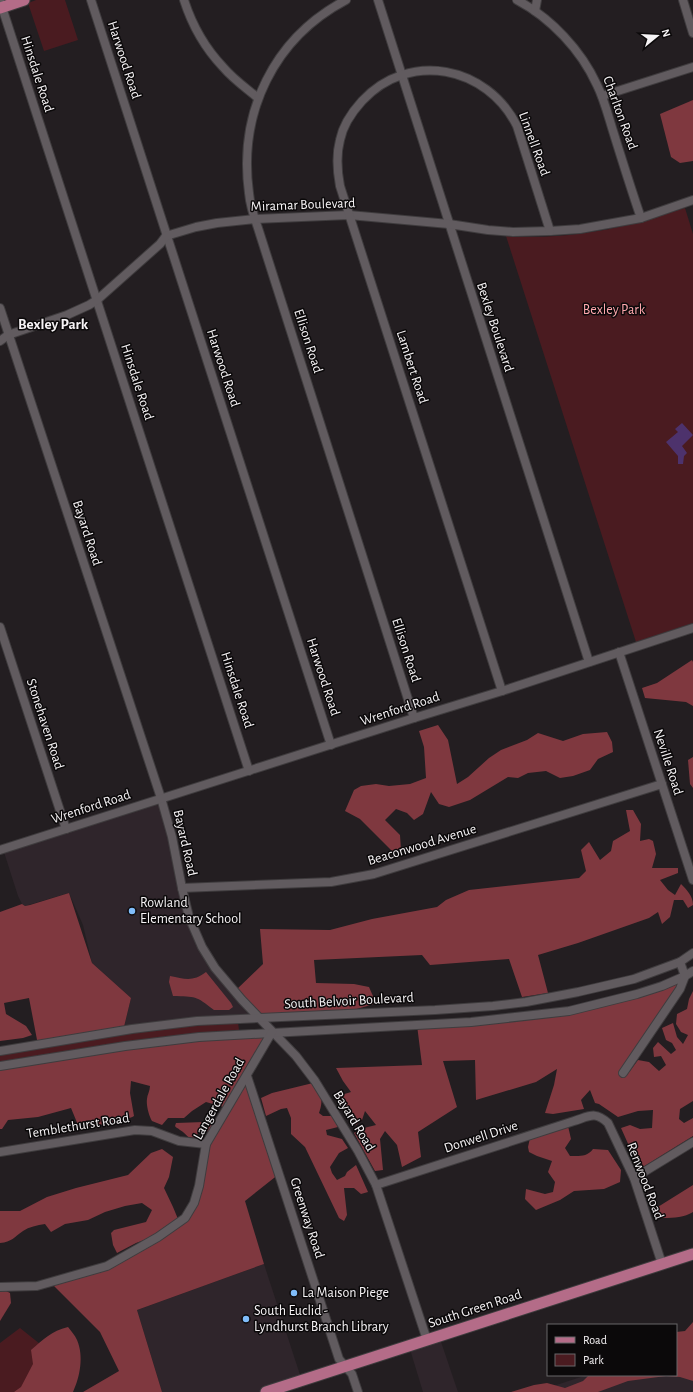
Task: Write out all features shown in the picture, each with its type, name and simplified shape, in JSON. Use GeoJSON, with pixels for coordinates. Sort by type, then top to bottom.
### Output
{"type":"FeatureCollection","features":[{"type":"Feature","properties":{"kind":"main road"},"geometry":{"type":"LineString","coordinates":[[1,5],[24,0]]}},
{"type":"Feature","properties":{"kind":"main road","name":"South Green Road"},"geometry":{"type":"LineString","coordinates":[[266,1392],[693,1254]]}},
{"type":"Feature","properties":{"kind":"street","name":"Harwood Road"},"geometry":{"type":"LineString","coordinates":[[91,0],[331,745]]}},
{"type":"Feature","properties":{"kind":"street"},"geometry":{"type":"LineString","coordinates":[[184,0],[197,31],[207,48],[223,68],[258,98]]}},
{"type":"Feature","properties":{"kind":"street","name":"Ellison Road"},"geometry":{"type":"LineString","coordinates":[[346,0],[328,10],[296,37],[282,53],[258,98],[250,128],[246,159],[248,193],[414,718]]}},
{"type":"Feature","properties":{"kind":"street","name":"Bexley Boulevard"},"geometry":{"type":"LineString","coordinates":[[378,0],[589,662]]}},
{"type":"Feature","properties":{"kind":"street","name":"Charlton Road"},"geometry":{"type":"LineString","coordinates":[[517,0],[535,10],[563,35],[582,59],[598,85],[641,218]]}},
{"type":"Feature","properties":{"kind":"street"},"geometry":{"type":"LineString","coordinates":[[535,10],[537,0]]}},
{"type":"Feature","properties":{"kind":"street"},"geometry":{"type":"LineString","coordinates":[[682,0],[693,33]]}},
{"type":"Feature","properties":{"kind":"street","name":"Hinsdale Road"},"geometry":{"type":"LineString","coordinates":[[1,5],[249,771]]}},
{"type":"Feature","properties":{"kind":"street"},"geometry":{"type":"LineString","coordinates":[[602,96],[693,67]]}},
{"type":"Feature","properties":{"kind":"street","name":"Linnell Road"},"geometry":{"type":"LineString","coordinates":[[402,74],[427,70],[448,72],[473,80],[497,97],[511,115],[517,126],[550,231]]}},
{"type":"Feature","properties":{"kind":"street","name":"Lambert Road"},"geometry":{"type":"LineString","coordinates":[[402,74],[380,85],[365,98],[350,115],[341,136],[338,152],[338,174],[349,215],[502,691]]}},
{"type":"Feature","properties":{"kind":"street","name":"Miramar Boulevard"},"geometry":{"type":"LineString","coordinates":[[0,341],[8,335],[84,308],[97,300],[134,265],[160,244],[166,236],[196,227],[255,219],[349,215],[449,224],[512,232],[550,231],[580,229],[641,218],[693,200]]}},
{"type":"Feature","properties":{"kind":"street","name":"Bayard Road"},"geometry":{"type":"LineString","coordinates":[[0,308],[161,798],[172,837],[189,917],[202,947],[215,968],[242,1000],[296,1056],[315,1081],[358,1151],[376,1185],[427,1340]]}},
{"type":"Feature","properties":{"kind":"street","name":"Stonehaven Road"},"geometry":{"type":"LineString","coordinates":[[0,627],[66,829]]}},
{"type":"Feature","properties":{"kind":"street","name":"Wrenford Road"},"geometry":{"type":"LineString","coordinates":[[0,850],[502,691],[693,628]]}},
{"type":"Feature","properties":{"kind":"street","name":"Neville Road"},"geometry":{"type":"LineString","coordinates":[[619,652],[693,880]]}},
{"type":"Feature","properties":{"kind":"street","name":"Beaconwood Avenue"},"geometry":{"type":"LineString","coordinates":[[182,888],[331,882],[374,874],[662,784]]}},
{"type":"Feature","properties":{"kind":"street","name":"South Belvoir Boulevard"},"geometry":{"type":"LineString","coordinates":[[0,1052],[197,1021],[493,1006],[578,992],[634,979],[680,962],[693,953]]}},
{"type":"Feature","properties":{"kind":"street"},"geometry":{"type":"LineString","coordinates":[[623,1073],[676,996],[685,976],[680,962]]}},
{"type":"Feature","properties":{"kind":"street","name":"South Belvoir Boulevard"},"geometry":{"type":"LineString","coordinates":[[0,1066],[125,1046],[199,1037],[471,1022],[569,1011],[637,994],[662,986],[693,971]]}},
{"type":"Feature","properties":{"kind":"street","name":"Langerdale Road"},"geometry":{"type":"LineString","coordinates":[[0,1287],[37,1286],[106,1266],[158,1238],[184,1218],[194,1203],[199,1186],[206,1144],[272,1032]]}},
{"type":"Feature","properties":{"kind":"street","name":"Greenway Road"},"geometry":{"type":"LineString","coordinates":[[247,1076],[339,1359],[347,1366],[352,1374],[358,1392]]}},
{"type":"Feature","properties":{"kind":"street","name":"Donwell Drive"},"geometry":{"type":"LineString","coordinates":[[376,1185],[594,1115]]}},
{"type":"Feature","properties":{"kind":"street","name":"Renwood Road"},"geometry":{"type":"LineString","coordinates":[[594,1115],[601,1116],[608,1123],[634,1178],[662,1264]]}},
{"type":"Feature","properties":{"kind":"street","name":"Temblethurst Road"},"geometry":{"type":"LineString","coordinates":[[0,1152],[135,1130],[152,1131],[179,1141],[206,1144]]}},
{"type":"Feature","properties":{"kind":"street"},"geometry":{"type":"LineString","coordinates":[[634,1178],[693,1142]]}},
{"type":"Feature","properties":{"kind":"shaded area"},"geometry":{"type":"Polygon","coordinates":[[[693,100],[693,161],[680,163],[671,157],[660,114],[693,100]]]}},
{"type":"Feature","properties":{"kind":"shaded area"},"geometry":{"type":"Polygon","coordinates":[[[682,423],[693,435],[682,446],[687,453],[684,456],[683,464],[678,464],[678,456],[666,442],[678,432],[675,429],[682,423]]]}},
{"type":"Feature","properties":{"kind":"shaded area"},"geometry":{"type":"Polygon","coordinates":[[[692,660],[693,706],[686,702],[645,698],[642,688],[657,683],[692,660]]]}},
{"type":"Feature","properties":{"kind":"shaded area"},"geometry":{"type":"Polygon","coordinates":[[[438,725],[448,740],[457,784],[501,750],[527,740],[538,733],[563,741],[583,734],[607,732],[612,742],[613,752],[598,759],[590,770],[573,776],[560,778],[546,771],[528,773],[518,778],[508,777],[470,800],[449,807],[439,804],[431,792],[423,814],[414,820],[407,813],[396,809],[385,820],[400,835],[401,850],[392,851],[360,819],[345,811],[354,790],[361,786],[376,784],[389,786],[410,784],[426,778],[424,747],[419,731],[438,725]]]}},
{"type":"Feature","properties":{"kind":"shaded area"},"geometry":{"type":"Polygon","coordinates":[[[693,757],[693,788],[690,784],[688,760],[693,757]]]}},
{"type":"Feature","properties":{"kind":"shaded area","name":"Rowland Elementary School"},"geometry":{"type":"Polygon","coordinates":[[[161,798],[182,888],[202,947],[260,1018],[123,1031],[131,998],[92,963],[83,925],[69,893],[25,906],[22,904],[18,896],[3,849],[161,798]]]}},
{"type":"Feature","properties":{"kind":"shaded area"},"geometry":{"type":"Polygon","coordinates":[[[626,810],[633,810],[641,824],[640,841],[649,839],[653,841],[656,854],[652,868],[678,868],[678,873],[660,880],[668,890],[675,895],[681,884],[691,896],[693,905],[688,908],[683,900],[674,900],[670,917],[662,924],[658,912],[649,918],[578,943],[538,955],[548,993],[522,997],[509,959],[430,965],[422,955],[314,960],[316,983],[354,984],[369,987],[376,1003],[348,1011],[318,1015],[260,1018],[235,991],[263,964],[260,929],[330,930],[372,919],[437,907],[446,900],[469,890],[579,878],[586,871],[581,850],[589,842],[600,860],[611,851],[613,841],[630,831],[626,810]]]}},
{"type":"Feature","properties":{"kind":"shaded area"},"geometry":{"type":"Polygon","coordinates":[[[69,893],[92,963],[131,998],[123,1031],[38,1045],[29,998],[4,1003],[6,1014],[26,1026],[32,1035],[23,1038],[0,1041],[0,912],[22,904],[25,906],[30,905],[69,893]]]}},
{"type":"Feature","properties":{"kind":"shaded area"},"geometry":{"type":"Polygon","coordinates":[[[206,972],[231,1003],[233,1007],[229,1010],[214,1010],[199,999],[186,996],[173,996],[169,982],[170,976],[189,979],[206,972]]]}},
{"type":"Feature","properties":{"kind":"shaded area"},"geometry":{"type":"Polygon","coordinates":[[[685,976],[624,1073],[630,1071],[638,1060],[649,1062],[659,1071],[666,1065],[661,1056],[654,1057],[653,1048],[658,1042],[671,1054],[676,1050],[672,1043],[666,1040],[662,1028],[673,1023],[677,1037],[683,1044],[688,1035],[681,1032],[676,1024],[677,1014],[687,1009],[689,999],[693,991],[693,1101],[680,1109],[679,1119],[684,1123],[693,1118],[693,1136],[643,1167],[634,1157],[621,1128],[630,1125],[640,1129],[652,1128],[653,1110],[638,1111],[618,1117],[599,1104],[595,1103],[590,1090],[581,1100],[584,1109],[553,1114],[545,1113],[554,1085],[557,1069],[536,1082],[476,1100],[475,1060],[443,1061],[457,1107],[418,1132],[421,1157],[402,1167],[397,1145],[385,1131],[380,1139],[383,1170],[375,1171],[354,1133],[360,1129],[376,1125],[365,1111],[362,1120],[356,1125],[335,1097],[351,1092],[336,1068],[422,1065],[417,1025],[569,1011],[685,976]]]}},
{"type":"Feature","properties":{"kind":"shaded area"},"geometry":{"type":"Polygon","coordinates":[[[272,1032],[247,1076],[279,1174],[245,1201],[264,1264],[137,1310],[162,1392],[83,1392],[119,1371],[100,1332],[50,1282],[107,1266],[185,1218],[194,1203],[206,1144],[227,1108],[206,1102],[184,1118],[168,1118],[162,1125],[152,1121],[147,1107],[147,1097],[150,1086],[131,1081],[130,1093],[134,1116],[129,1118],[98,1125],[83,1126],[78,1125],[71,1108],[38,1117],[8,1120],[2,1129],[0,1129],[0,1066],[92,1051],[272,1032]]]}},
{"type":"Feature","properties":{"kind":"shaded area"},"geometry":{"type":"Polygon","coordinates":[[[313,1083],[321,1097],[319,1113],[323,1116],[332,1116],[338,1127],[326,1130],[327,1135],[342,1139],[348,1148],[339,1153],[330,1167],[332,1173],[337,1180],[345,1176],[347,1172],[356,1165],[368,1192],[361,1194],[354,1188],[344,1188],[347,1215],[344,1221],[339,1218],[305,1147],[291,1134],[291,1118],[287,1108],[281,1109],[266,1116],[261,1098],[272,1093],[313,1083]]]}},
{"type":"Feature","properties":{"kind":"shaded area"},"geometry":{"type":"Polygon","coordinates":[[[214,1122],[209,1131],[198,1131],[197,1137],[189,1137],[175,1126],[176,1123],[214,1122]]]}},
{"type":"Feature","properties":{"kind":"shaded area"},"geometry":{"type":"Polygon","coordinates":[[[568,1126],[571,1139],[565,1148],[570,1156],[586,1155],[593,1149],[608,1150],[621,1170],[620,1182],[604,1189],[574,1191],[560,1200],[536,1210],[525,1199],[526,1189],[545,1194],[553,1192],[555,1182],[548,1172],[552,1161],[529,1152],[528,1147],[530,1138],[568,1126]]]}},
{"type":"Feature","properties":{"kind":"shaded area"},"geometry":{"type":"Polygon","coordinates":[[[162,1149],[173,1157],[169,1177],[164,1188],[178,1219],[152,1237],[117,1253],[113,1245],[111,1233],[114,1230],[146,1222],[152,1210],[142,1203],[105,1212],[88,1220],[65,1224],[51,1232],[45,1224],[33,1226],[10,1240],[0,1243],[0,1211],[20,1211],[47,1197],[128,1175],[151,1153],[162,1149]]]}},
{"type":"Feature","properties":{"kind":"shaded area"},"geometry":{"type":"Polygon","coordinates":[[[693,1185],[693,1212],[680,1217],[655,1218],[653,1210],[693,1185]]]}},
{"type":"Feature","properties":{"kind":"shaded area"},"geometry":{"type":"Polygon","coordinates":[[[264,1264],[302,1381],[266,1392],[162,1392],[137,1310],[264,1264]]]}},
{"type":"Feature","properties":{"kind":"shaded area"},"geometry":{"type":"Polygon","coordinates":[[[0,1290],[10,1293],[11,1303],[0,1321],[0,1290]]]}},
{"type":"Feature","properties":{"kind":"shaded area"},"geometry":{"type":"Polygon","coordinates":[[[693,1322],[693,1381],[680,1377],[666,1376],[677,1376],[677,1332],[685,1331],[693,1322]]]}},
{"type":"Feature","properties":{"kind":"shaded area"},"geometry":{"type":"Polygon","coordinates":[[[68,1327],[76,1338],[81,1360],[78,1380],[73,1392],[14,1392],[21,1387],[33,1364],[31,1350],[52,1333],[68,1327]]]}},
{"type":"Feature","properties":{"kind":"shaded area"},"geometry":{"type":"Polygon","coordinates":[[[439,1336],[458,1392],[423,1392],[409,1346],[439,1336]]]}},
{"type":"Feature","properties":{"kind":"shaded area"},"geometry":{"type":"Polygon","coordinates":[[[693,1340],[693,1392],[535,1392],[584,1376],[677,1376],[677,1373],[693,1340]]]}},
{"type":"Feature","properties":{"kind":"shaded area"},"geometry":{"type":"Polygon","coordinates":[[[588,1376],[666,1376],[628,1381],[598,1392],[511,1392],[534,1385],[547,1383],[565,1388],[583,1381],[588,1376]]]}},
{"type":"Feature","properties":{"kind":"green space"},"geometry":{"type":"Polygon","coordinates":[[[36,0],[65,0],[78,40],[44,51],[28,3],[36,0]]]}},
{"type":"Feature","properties":{"kind":"green space","name":"Bexley Park"},"geometry":{"type":"Polygon","coordinates":[[[685,208],[693,234],[693,623],[636,642],[506,236],[538,237],[569,235],[617,228],[685,208]]]}},
{"type":"Feature","properties":{"kind":"green space"},"geometry":{"type":"Polygon","coordinates":[[[238,1022],[239,1030],[189,1034],[0,1064],[0,1055],[135,1032],[238,1022]]]}},
{"type":"Feature","properties":{"kind":"green space"},"geometry":{"type":"Polygon","coordinates":[[[20,1328],[60,1360],[26,1392],[0,1392],[0,1343],[20,1328]]]}},
{"type":"Feature","properties":{"kind":"place","name":"Rowland Elementary School"},"geometry":{"type":"Point","coordinates":[132,911]}},
{"type":"Feature","properties":{"kind":"place","name":"La Maison Piege"},"geometry":{"type":"Point","coordinates":[294,1293]}},
{"type":"Feature","properties":{"kind":"place","name":"South Euclid - Lyndhurst Branch Library"},"geometry":{"type":"Point","coordinates":[246,1319]}},
{"type":"Feature","properties":{"kind":"district","name":"Bexley Park"},"geometry":{"type":"Point","coordinates":[53,324]}}]}
